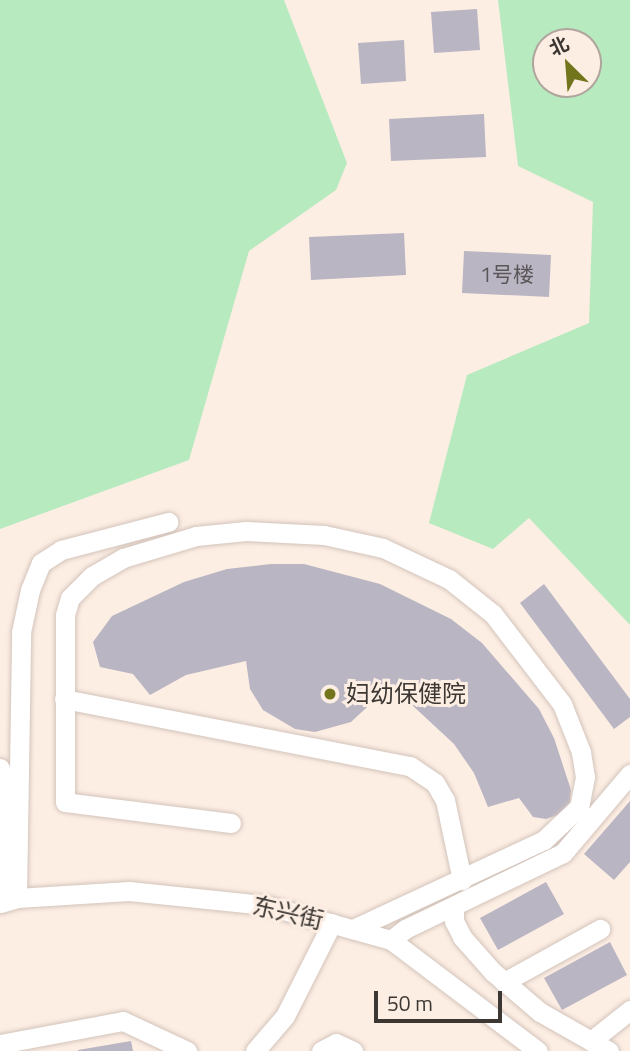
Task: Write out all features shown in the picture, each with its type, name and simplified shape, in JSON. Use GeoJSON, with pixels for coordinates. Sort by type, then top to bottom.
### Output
{"type":"FeatureCollection","features":[{"type":"Feature","properties":{"kind":"street"},"geometry":{"type":"LineString","coordinates":[[6,901],[21,632],[30,590],[41,563],[61,550],[168,522]]}},
{"type":"Feature","properties":{"kind":"street"},"geometry":{"type":"LineString","coordinates":[[231,824],[65,802],[65,615],[70,598],[92,576],[123,558],[196,536],[246,530],[324,535],[383,548],[449,579],[493,614],[562,705],[581,752],[585,777],[579,807],[544,840],[353,929]]}},
{"type":"Feature","properties":{"kind":"street"},"geometry":{"type":"LineString","coordinates":[[64,699],[410,766],[435,783],[445,800],[462,880]]}},
{"type":"Feature","properties":{"kind":"street"},"geometry":{"type":"LineString","coordinates":[[0,768],[6,901]]}},
{"type":"Feature","properties":{"kind":"street"},"geometry":{"type":"LineString","coordinates":[[391,940],[405,929],[454,908],[563,853],[630,774]]}},
{"type":"Feature","properties":{"kind":"street","name":"东兴街"},"geometry":{"type":"LineString","coordinates":[[6,901],[129,891],[265,905],[332,923],[391,940],[538,1051]]}},
{"type":"Feature","properties":{"kind":"street"},"geometry":{"type":"LineString","coordinates":[[454,908],[454,921],[462,937],[504,982],[540,1012],[609,1051]]}},
{"type":"Feature","properties":{"kind":"street"},"geometry":{"type":"LineString","coordinates":[[256,1051],[285,1016],[332,923]]}},
{"type":"Feature","properties":{"kind":"street"},"geometry":{"type":"LineString","coordinates":[[504,982],[600,929]]}},
{"type":"Feature","properties":{"kind":"street"},"geometry":{"type":"LineString","coordinates":[[591,1041],[630,1010]]}},
{"type":"Feature","properties":{"kind":"street"},"geometry":{"type":"LineString","coordinates":[[0,1044],[123,1021],[187,1051]]}},
{"type":"Feature","properties":{"kind":"street"},"geometry":{"type":"LineString","coordinates":[[321,1051],[336,1043],[353,1051]]}},
{"type":"Feature","properties":{"kind":"green space"},"geometry":{"type":"Polygon","coordinates":[[[0,0],[284,0],[347,163],[336,190],[249,251],[189,460],[0,529],[0,0]]]}},
{"type":"Feature","properties":{"kind":"green space"},"geometry":{"type":"Polygon","coordinates":[[[498,0],[630,0],[630,625],[529,518],[493,549],[429,523],[467,375],[589,323],[593,202],[518,166],[498,0]]]}},
{"type":"Feature","properties":{"kind":"building"},"geometry":{"type":"Polygon","coordinates":[[[477,9],[480,50],[434,53],[431,12],[477,9]]]}},
{"type":"Feature","properties":{"kind":"building"},"geometry":{"type":"Polygon","coordinates":[[[404,40],[406,81],[361,84],[358,43],[404,40]]]}},
{"type":"Feature","properties":{"kind":"building"},"geometry":{"type":"Polygon","coordinates":[[[484,114],[486,157],[391,161],[389,119],[484,114]]]}},
{"type":"Feature","properties":{"kind":"building"},"geometry":{"type":"Polygon","coordinates":[[[404,233],[406,275],[311,280],[309,237],[404,233]]]}},
{"type":"Feature","properties":{"kind":"building"},"geometry":{"type":"Polygon","coordinates":[[[464,251],[551,255],[549,297],[462,293],[464,251]]]}},
{"type":"Feature","properties":{"kind":"building"},"geometry":{"type":"Polygon","coordinates":[[[271,564],[304,564],[380,584],[451,619],[482,643],[539,709],[554,738],[571,790],[570,802],[561,814],[546,819],[533,817],[519,798],[488,807],[474,773],[454,744],[385,680],[379,696],[351,722],[315,732],[295,729],[263,710],[250,689],[246,661],[186,675],[150,695],[133,674],[100,667],[93,642],[112,616],[184,582],[227,569],[271,564]]]}},
{"type":"Feature","properties":{"kind":"building"},"geometry":{"type":"Polygon","coordinates":[[[544,584],[630,699],[630,717],[614,729],[520,603],[544,584]]]}},
{"type":"Feature","properties":{"kind":"building"},"geometry":{"type":"Polygon","coordinates":[[[630,801],[630,862],[614,880],[584,854],[630,801]]]}},
{"type":"Feature","properties":{"kind":"building"},"geometry":{"type":"Polygon","coordinates":[[[546,882],[564,914],[498,950],[480,918],[546,882]]]}},
{"type":"Feature","properties":{"kind":"building"},"geometry":{"type":"Polygon","coordinates":[[[610,942],[627,975],[562,1010],[544,978],[610,942]]]}},
{"type":"Feature","properties":{"kind":"building"},"geometry":{"type":"Polygon","coordinates":[[[131,1041],[133,1051],[78,1051],[78,1050],[131,1041]]]}},
{"type":"Feature","properties":{"kind":"place","name":"妇幼保健院"},"geometry":{"type":"Point","coordinates":[330,694]}}]}
